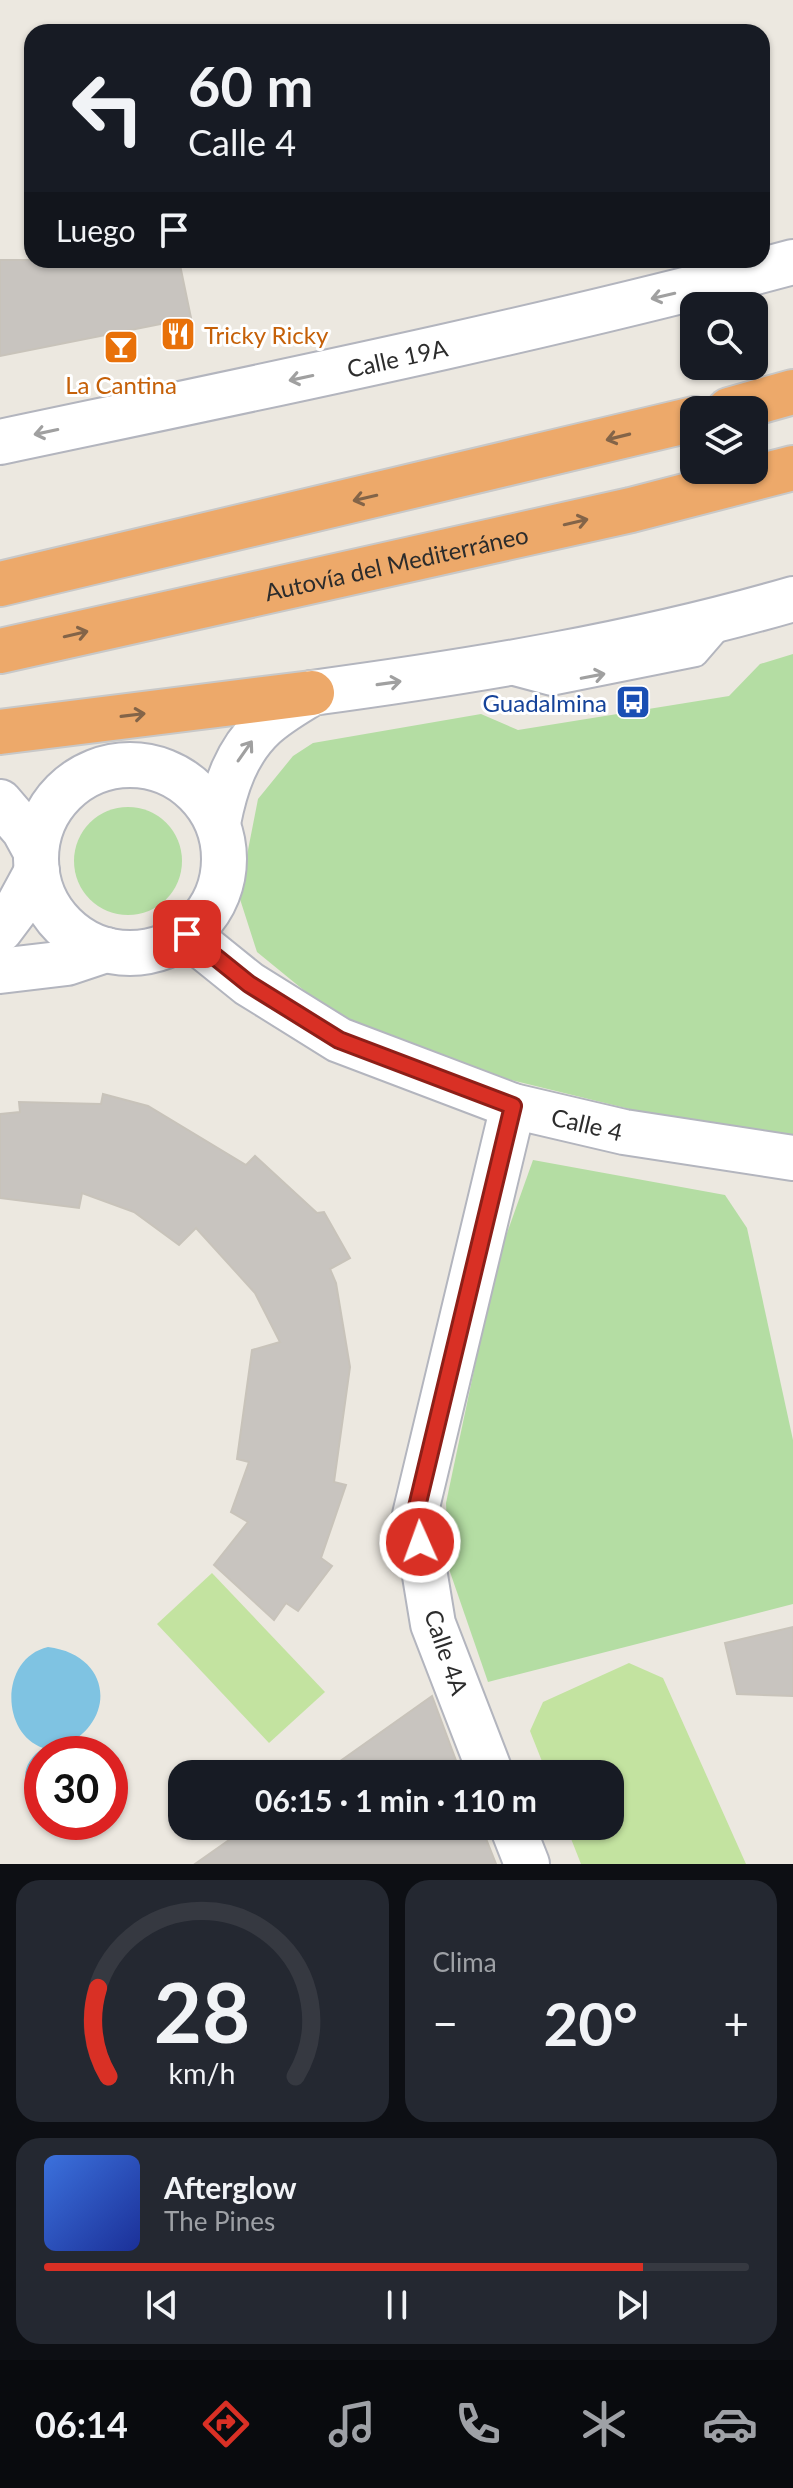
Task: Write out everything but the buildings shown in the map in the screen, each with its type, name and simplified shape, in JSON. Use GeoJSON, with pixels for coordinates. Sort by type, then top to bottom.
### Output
{"type":"FeatureCollection","features":[{"type":"Feature","properties":{"kind":"highway"},"geometry":{"type":"LineString","coordinates":[[768,399],[793,392]]}},
{"type":"Feature","properties":{"kind":"highway"},"geometry":{"type":"LineString","coordinates":[[0,584],[680,422]]}},
{"type":"Feature","properties":{"kind":"highway","name":"Autovía del Mediterráneo"},"geometry":{"type":"LineString","coordinates":[[0,651],[631,510],[793,468]]}},
{"type":"Feature","properties":{"kind":"highway"},"geometry":{"type":"LineString","coordinates":[[0,732],[312,693]]}},
{"type":"Feature","properties":{"kind":"street","name":"Calle 19A"},"geometry":{"type":"LineString","coordinates":[[0,442],[431,351],[698,288],[793,262]]}},
{"type":"Feature","properties":{"kind":"street"},"geometry":{"type":"LineString","coordinates":[[218,823],[229,778],[241,754],[264,726],[312,693],[579,652],[729,618],[793,599]]}},
{"type":"Feature","properties":{"kind":"street"},"geometry":{"type":"LineString","coordinates":[[0,802],[24,830],[36,861],[44,898],[59,921],[81,939],[106,950],[134,953],[161,948],[187,934],[205,917],[218,896],[224,872],[224,847],[218,823],[205,801],[188,783],[165,771],[141,765],[115,765],[91,773],[70,786],[53,804],[41,826],[36,861],[18,906],[0,930]]}},
{"type":"Feature","properties":{"kind":"street","name":"Calle 4"},"geometry":{"type":"LineString","coordinates":[[187,934],[249,984],[339,1040],[513,1106],[624,1132],[792,1165]]}},
{"type":"Feature","properties":{"kind":"street"},"geometry":{"type":"LineString","coordinates":[[0,971],[67,963],[106,950]]}},
{"type":"Feature","properties":{"kind":"street","name":"Calle 4A"},"geometry":{"type":"LineString","coordinates":[[486,1760],[433,1624],[415,1515],[513,1106]]}},
{"type":"Feature","properties":{"kind":"street"},"geometry":{"type":"LineString","coordinates":[[518,1840],[527,1864]]}},
{"type":"Feature","properties":{"kind":"green space"},"geometry":{"type":"Polygon","coordinates":[[[793,654],[793,1139],[752,1139],[372,1046],[257,952],[239,896],[258,799],[293,756],[313,743],[481,714],[518,730],[729,696],[760,664],[793,654]]]}},
{"type":"Feature","properties":{"kind":"green space"},"geometry":{"type":"Polygon","coordinates":[[[128,807],[149,811],[166,823],[178,840],[182,861],[178,882],[166,899],[149,911],[128,915],[107,911],[90,899],[78,882],[74,861],[78,840],[90,823],[107,811],[128,807]]]}},
{"type":"Feature","properties":{"kind":"green space"},"geometry":{"type":"Polygon","coordinates":[[[533,1160],[725,1195],[747,1228],[793,1440],[793,1604],[488,1682],[449,1569],[446,1503],[497,1261],[533,1160]]]}},
{"type":"Feature","properties":{"kind":"green space"},"geometry":{"type":"Polygon","coordinates":[[[212,1573],[325,1692],[269,1743],[157,1624],[212,1573]]]}},
{"type":"Feature","properties":{"kind":"green space"},"geometry":{"type":"Polygon","coordinates":[[[629,1663],[663,1678],[746,1864],[581,1864],[572,1840],[624,1840],[624,1760],[541,1760],[530,1731],[543,1702],[629,1663]]]}},
{"type":"Feature","properties":{"kind":"water"},"geometry":{"type":"Polygon","coordinates":[[[48,1647],[69,1653],[85,1662],[95,1676],[100,1691],[99,1707],[92,1722],[80,1736],[26,1736],[19,1727],[11,1696],[21,1665],[32,1654],[48,1647]]]}},
{"type":"Feature","properties":{"kind":"place","name":"Tricky Ricky"},"geometry":{"type":"Point","coordinates":[178,334]}},
{"type":"Feature","properties":{"kind":"place","name":"La Cantina"},"geometry":{"type":"Point","coordinates":[121,347]}},
{"type":"Feature","properties":{"kind":"place","name":"Guadalmina"},"geometry":{"type":"Point","coordinates":[633,702]}},
{"type":"Feature","properties":{"kind":"route"},"geometry":{"type":"LineString","coordinates":[[187,934],[249,984],[339,1040],[513,1106],[415,1515],[420,1542]]}}]}
